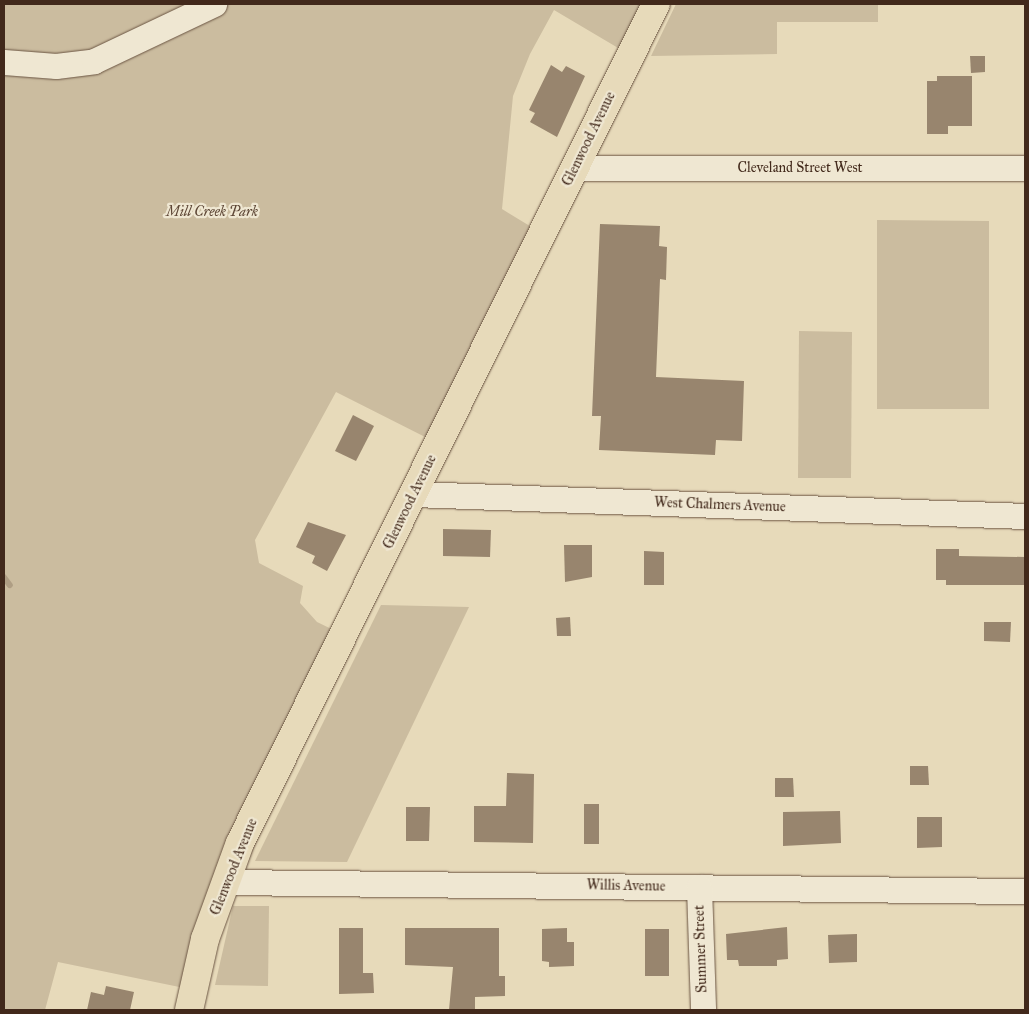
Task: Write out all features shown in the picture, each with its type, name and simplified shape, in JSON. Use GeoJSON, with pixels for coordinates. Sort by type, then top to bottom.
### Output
{"type":"FeatureCollection","features":[{"type":"Feature","properties":{"kind":"main road","name":"Glenwood Avenue"},"geometry":{"type":"LineString","coordinates":[[189,1010],[205,939],[240,843],[656,4]]}},
{"type":"Feature","properties":{"kind":"street"},"geometry":{"type":"LineString","coordinates":[[4,62],[56,66],[94,61],[214,4]]}},
{"type":"Feature","properties":{"kind":"street","name":"Cleveland Street West"},"geometry":{"type":"LineString","coordinates":[[575,168],[1025,168]]}},
{"type":"Feature","properties":{"kind":"street","name":"West Chalmers Avenue"},"geometry":{"type":"LineString","coordinates":[[414,494],[1025,516]]}},
{"type":"Feature","properties":{"kind":"street","name":"Willis Avenue"},"geometry":{"type":"LineString","coordinates":[[226,882],[1025,891]]}},
{"type":"Feature","properties":{"kind":"street","name":"Summer Street"},"geometry":{"type":"LineString","coordinates":[[699,887],[703,1010]]}},
{"type":"Feature","properties":{"kind":"green space","name":"Mill Creek Park"},"geometry":{"type":"Polygon","coordinates":[[[4,4],[656,4],[630,55],[554,10],[530,54],[513,96],[502,209],[543,234],[439,444],[336,392],[255,540],[259,563],[303,586],[300,603],[317,622],[344,635],[194,990],[58,962],[45,1010],[4,1010],[4,4]]]}},
{"type":"Feature","properties":{"kind":"green space"},"geometry":{"type":"Polygon","coordinates":[[[676,4],[878,4],[878,22],[777,22],[777,54],[651,56],[676,4]]]}},
{"type":"Feature","properties":{"kind":"green space"},"geometry":{"type":"Polygon","coordinates":[[[877,220],[989,221],[989,409],[877,409],[877,220]]]}},
{"type":"Feature","properties":{"kind":"green space"},"geometry":{"type":"Polygon","coordinates":[[[799,331],[852,332],[851,478],[798,478],[799,331]]]}},
{"type":"Feature","properties":{"kind":"green space"},"geometry":{"type":"Polygon","coordinates":[[[381,605],[469,607],[347,862],[255,861],[381,605]]]}},
{"type":"Feature","properties":{"kind":"green space"},"geometry":{"type":"Polygon","coordinates":[[[233,906],[269,906],[268,986],[215,985],[233,906]]]}},
{"type":"Feature","properties":{"kind":"building"},"geometry":{"type":"Polygon","coordinates":[[[970,56],[985,56],[985,72],[971,73],[970,56]]]}},
{"type":"Feature","properties":{"kind":"building"},"geometry":{"type":"Polygon","coordinates":[[[551,65],[562,72],[566,66],[585,76],[557,137],[530,122],[535,113],[529,110],[551,65]]]}},
{"type":"Feature","properties":{"kind":"building"},"geometry":{"type":"Polygon","coordinates":[[[937,76],[972,76],[972,126],[948,126],[948,134],[927,134],[927,81],[937,81],[937,76]]]}},
{"type":"Feature","properties":{"kind":"building"},"geometry":{"type":"Polygon","coordinates":[[[600,224],[660,226],[659,246],[667,247],[666,280],[660,279],[656,377],[744,381],[742,441],[716,440],[715,455],[599,450],[601,416],[592,416],[600,224]]]}},
{"type":"Feature","properties":{"kind":"building"},"geometry":{"type":"Polygon","coordinates":[[[353,415],[374,426],[356,461],[335,451],[353,415]]]}},
{"type":"Feature","properties":{"kind":"building"},"geometry":{"type":"Polygon","coordinates":[[[308,522],[346,535],[327,571],[312,563],[315,556],[296,547],[308,522]]]}},
{"type":"Feature","properties":{"kind":"building"},"geometry":{"type":"Polygon","coordinates":[[[443,529],[491,530],[490,557],[443,556],[443,529]]]}},
{"type":"Feature","properties":{"kind":"building"},"geometry":{"type":"Polygon","coordinates":[[[564,545],[592,545],[592,577],[565,582],[564,545]]]}},
{"type":"Feature","properties":{"kind":"building"},"geometry":{"type":"Polygon","coordinates":[[[936,549],[959,549],[959,556],[1025,557],[1025,585],[946,585],[946,580],[936,580],[936,549]]]}},
{"type":"Feature","properties":{"kind":"building"},"geometry":{"type":"Polygon","coordinates":[[[644,551],[664,552],[664,585],[644,585],[644,551]]]}},
{"type":"Feature","properties":{"kind":"building"},"geometry":{"type":"Polygon","coordinates":[[[570,617],[571,636],[557,636],[556,618],[570,617]]]}},
{"type":"Feature","properties":{"kind":"building"},"geometry":{"type":"Polygon","coordinates":[[[984,622],[1011,622],[1010,642],[984,641],[984,622]]]}},
{"type":"Feature","properties":{"kind":"building"},"geometry":{"type":"Polygon","coordinates":[[[910,766],[928,766],[929,785],[910,785],[910,766]]]}},
{"type":"Feature","properties":{"kind":"building"},"geometry":{"type":"Polygon","coordinates":[[[507,773],[534,774],[533,843],[474,842],[474,806],[506,806],[507,773]]]}},
{"type":"Feature","properties":{"kind":"building"},"geometry":{"type":"Polygon","coordinates":[[[775,778],[793,778],[794,797],[775,797],[775,778]]]}},
{"type":"Feature","properties":{"kind":"building"},"geometry":{"type":"Polygon","coordinates":[[[584,804],[599,804],[599,844],[584,844],[584,804]]]}},
{"type":"Feature","properties":{"kind":"building"},"geometry":{"type":"Polygon","coordinates":[[[406,807],[430,807],[429,841],[406,841],[406,807]]]}},
{"type":"Feature","properties":{"kind":"building"},"geometry":{"type":"Polygon","coordinates":[[[840,811],[841,843],[783,846],[783,812],[840,811]]]}},
{"type":"Feature","properties":{"kind":"building"},"geometry":{"type":"Polygon","coordinates":[[[917,817],[942,817],[942,847],[917,848],[917,817]]]}},
{"type":"Feature","properties":{"kind":"building"},"geometry":{"type":"Polygon","coordinates":[[[787,927],[788,959],[777,960],[777,966],[739,966],[738,960],[727,960],[726,934],[787,927]]]}},
{"type":"Feature","properties":{"kind":"building"},"geometry":{"type":"Polygon","coordinates":[[[339,928],[363,928],[363,973],[373,973],[374,993],[339,994],[339,928]]]}},
{"type":"Feature","properties":{"kind":"building"},"geometry":{"type":"Polygon","coordinates":[[[405,928],[499,928],[499,976],[505,976],[505,996],[475,997],[475,1010],[449,1010],[453,967],[405,965],[405,928]]]}},
{"type":"Feature","properties":{"kind":"building"},"geometry":{"type":"Polygon","coordinates":[[[567,928],[567,942],[574,942],[574,966],[549,967],[549,962],[542,961],[542,929],[567,928]]]}},
{"type":"Feature","properties":{"kind":"building"},"geometry":{"type":"Polygon","coordinates":[[[645,929],[669,929],[669,976],[645,976],[645,929]]]}},
{"type":"Feature","properties":{"kind":"building"},"geometry":{"type":"Polygon","coordinates":[[[857,934],[857,962],[829,963],[828,935],[857,934]]]}},
{"type":"Feature","properties":{"kind":"building"},"geometry":{"type":"Polygon","coordinates":[[[106,986],[134,992],[130,1010],[87,1010],[91,992],[104,995],[106,986]]]}},
{"type":"Feature","properties":{"kind":"waterway"},"geometry":{"type":"LineString","coordinates":[[4,577],[10,585]]}}]}
